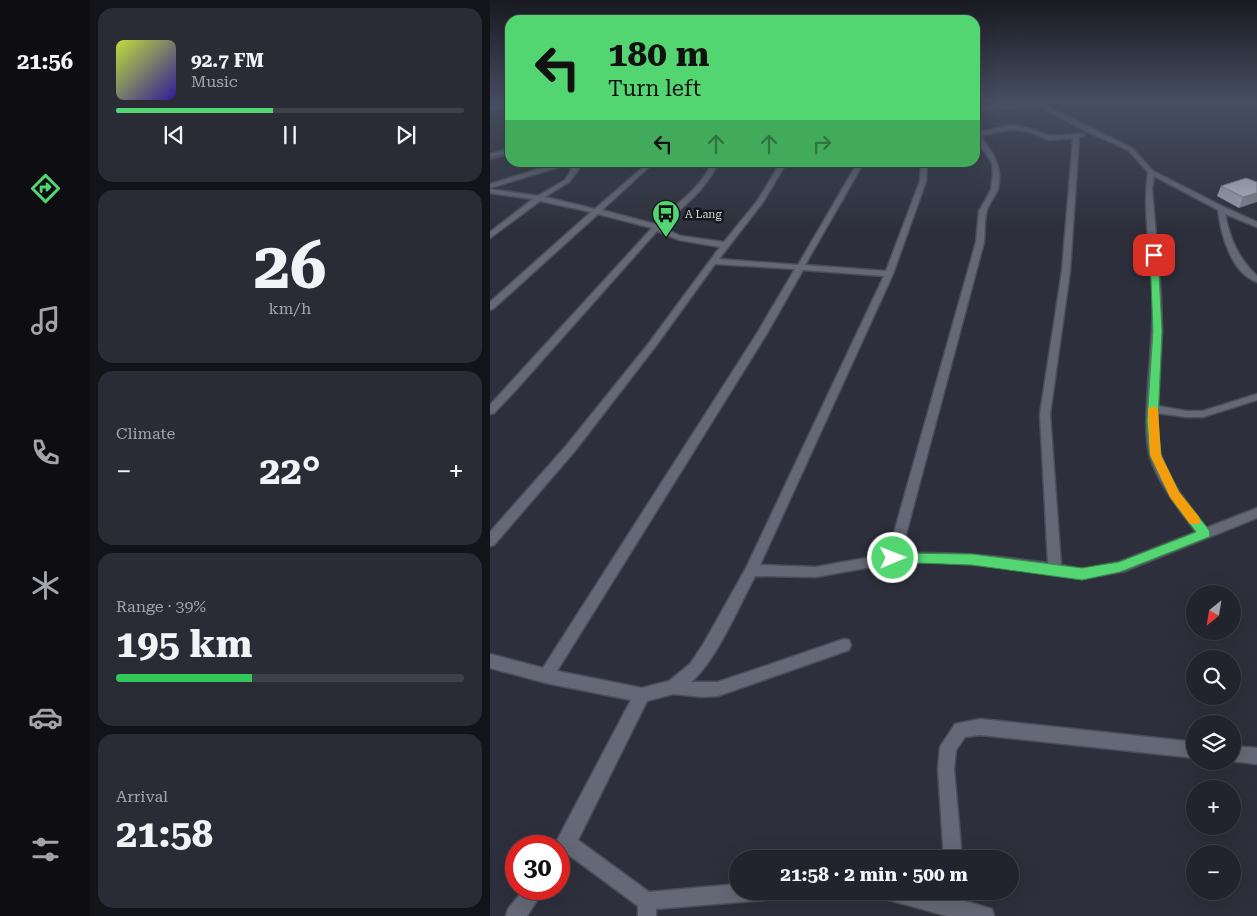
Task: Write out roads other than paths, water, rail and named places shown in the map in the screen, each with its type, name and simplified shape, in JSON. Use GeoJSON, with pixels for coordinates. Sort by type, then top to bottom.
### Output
{"type":"FeatureCollection","features":[{"type":"Feature","properties":{"kind":"street"},"geometry":{"type":"LineString","coordinates":[[893,558],[980,242],[983,211],[994,190],[995,163],[982,144]]}},
{"type":"Feature","properties":{"kind":"street"},"geometry":{"type":"LineString","coordinates":[[1055,571],[1045,414],[1066,271],[1076,144]]}},
{"type":"Feature","properties":{"kind":"street"},"geometry":{"type":"LineString","coordinates":[[1118,144],[1130,149],[1151,172],[1221,209],[1257,225]]}},
{"type":"Feature","properties":{"kind":"street"},"geometry":{"type":"LineString","coordinates":[[490,156],[505,152]]}},
{"type":"Feature","properties":{"kind":"street"},"geometry":{"type":"LineString","coordinates":[[490,186],[554,167]]}},
{"type":"Feature","properties":{"kind":"street"},"geometry":{"type":"LineString","coordinates":[[490,236],[538,199],[567,181],[574,173],[576,169],[575,167]]}},
{"type":"Feature","properties":{"kind":"street"},"geometry":{"type":"LineString","coordinates":[[490,307],[646,167]]}},
{"type":"Feature","properties":{"kind":"street"},"geometry":{"type":"LineString","coordinates":[[490,411],[657,227],[705,180],[714,167]]}},
{"type":"Feature","properties":{"kind":"street"},"geometry":{"type":"LineString","coordinates":[[490,542],[582,434],[652,345],[713,261],[761,201],[781,167]]}},
{"type":"Feature","properties":{"kind":"street"},"geometry":{"type":"LineString","coordinates":[[546,676],[689,446],[761,335],[858,167]]}},
{"type":"Feature","properties":{"kind":"street"},"geometry":{"type":"LineString","coordinates":[[673,687],[695,669],[709,648],[751,570],[889,274],[916,203],[923,181],[924,167]]}},
{"type":"Feature","properties":{"kind":"street"},"geometry":{"type":"LineString","coordinates":[[1151,172],[1149,188],[1157,288],[1153,409],[1156,455],[1174,494],[1204,534]]}},
{"type":"Feature","properties":{"kind":"street"},"geometry":{"type":"LineString","coordinates":[[490,191],[598,212],[657,227],[662,233],[672,236],[726,245]]}},
{"type":"Feature","properties":{"kind":"street"},"geometry":{"type":"LineString","coordinates":[[1221,209],[1228,246],[1236,259],[1257,280]]}},
{"type":"Feature","properties":{"kind":"street"},"geometry":{"type":"LineString","coordinates":[[713,261],[889,274]]}},
{"type":"Feature","properties":{"kind":"street"},"geometry":{"type":"LineString","coordinates":[[1153,409],[1186,414],[1203,414],[1257,397]]}},
{"type":"Feature","properties":{"kind":"street"},"geometry":{"type":"LineString","coordinates":[[751,570],[816,572],[893,558],[972,559],[1082,574],[1120,567],[1257,513]]}},
{"type":"Feature","properties":{"kind":"street"},"geometry":{"type":"LineString","coordinates":[[490,661],[546,676],[642,695],[673,687],[702,690],[718,689],[844,645]]}},
{"type":"Feature","properties":{"kind":"street"},"geometry":{"type":"LineString","coordinates":[[570,835],[642,695]]}},
{"type":"Feature","properties":{"kind":"street"},"geometry":{"type":"LineString","coordinates":[[952,850],[946,769],[948,748],[961,730],[980,727],[1186,749]]}},
{"type":"Feature","properties":{"kind":"street"},"geometry":{"type":"LineString","coordinates":[[1241,755],[1257,756]]}},
{"type":"Feature","properties":{"kind":"street"},"geometry":{"type":"LineString","coordinates":[[570,854],[647,908],[729,896]]}},
{"type":"Feature","properties":{"kind":"street"},"geometry":{"type":"LineString","coordinates":[[514,916],[526,900]]}},
{"type":"Feature","properties":{"kind":"street"},"geometry":{"type":"LineString","coordinates":[[932,900],[956,905],[985,916]]}},
{"type":"Feature","properties":{"kind":"waterway"},"geometry":{"type":"LineString","coordinates":[[490,159],[505,155]]}},
{"type":"Feature","properties":{"kind":"place","name":"A Lang"},"geometry":{"type":"Point","coordinates":[666,238]}}]}
